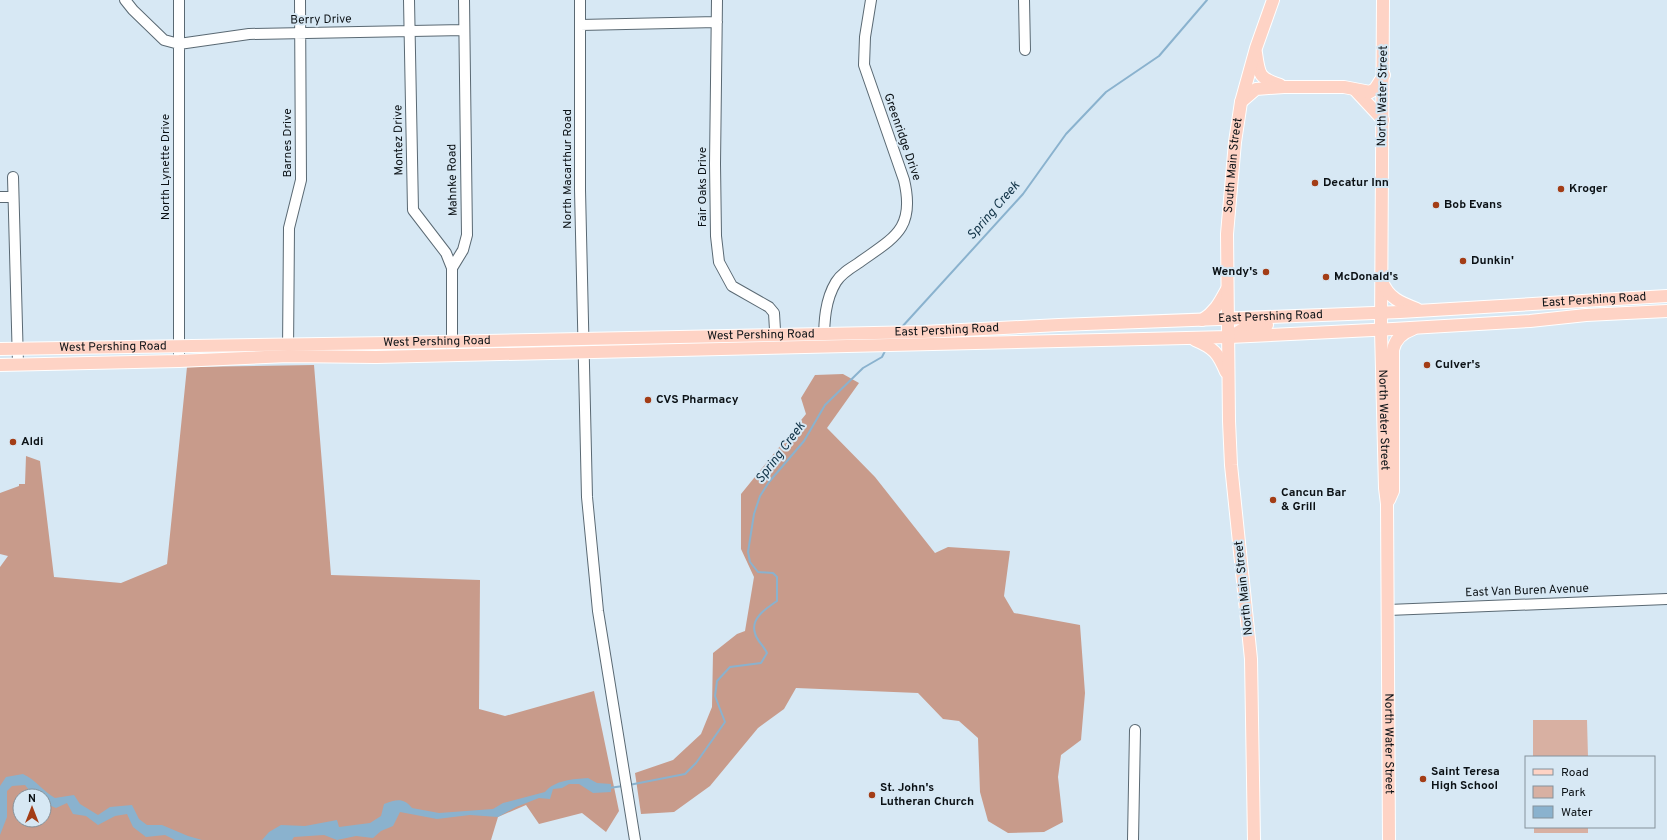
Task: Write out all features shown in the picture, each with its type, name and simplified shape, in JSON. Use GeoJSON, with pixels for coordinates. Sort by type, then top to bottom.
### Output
{"type":"FeatureCollection","features":[{"type":"Feature","properties":{"kind":"main road","name":"South Main Street"},"geometry":{"type":"LineString","coordinates":[[1229,337],[1228,219],[1235,142],[1241,102],[1256,48],[1273,0]]}},
{"type":"Feature","properties":{"kind":"main road","name":"North Water Street"},"geometry":{"type":"LineString","coordinates":[[1383,0],[1384,74],[1381,330],[1385,488],[1387,504],[1389,840]]}},
{"type":"Feature","properties":{"kind":"main road"},"geometry":{"type":"LineString","coordinates":[[1256,48],[1258,71],[1262,78],[1284,86]]}},
{"type":"Feature","properties":{"kind":"main road"},"geometry":{"type":"LineString","coordinates":[[1241,102],[1256,89],[1284,86],[1344,87],[1356,91],[1370,92],[1375,90],[1384,74]]}},
{"type":"Feature","properties":{"kind":"main road"},"geometry":{"type":"LineString","coordinates":[[1356,91],[1383,120]]}},
{"type":"Feature","properties":{"kind":"main road"},"geometry":{"type":"LineString","coordinates":[[1382,278],[1385,290],[1393,298],[1422,310]]}},
{"type":"Feature","properties":{"kind":"main road"},"geometry":{"type":"LineString","coordinates":[[1202,320],[1211,315],[1217,308],[1228,286]]}},
{"type":"Feature","properties":{"kind":"main road","name":"East Pershing Road"},"geometry":{"type":"LineString","coordinates":[[874,332],[924,332],[1059,325],[1228,319],[1667,296]]}},
{"type":"Feature","properties":{"kind":"main road","name":"West Pershing Road"},"geometry":{"type":"LineString","coordinates":[[0,349],[180,347],[288,350],[320,357],[911,345],[1229,337],[1381,330],[1530,321],[1586,314],[1667,311]]}},
{"type":"Feature","properties":{"kind":"main road"},"geometry":{"type":"LineString","coordinates":[[1229,337],[1246,328],[1270,325],[1286,316]]}},
{"type":"Feature","properties":{"kind":"main road"},"geometry":{"type":"LineString","coordinates":[[1387,504],[1393,491],[1394,342],[1399,337],[1414,328]]}},
{"type":"Feature","properties":{"kind":"main road","name":"West Pershing Road"},"geometry":{"type":"LineString","coordinates":[[0,365],[179,361],[288,350],[392,343],[874,332]]}},
{"type":"Feature","properties":{"kind":"main road","name":"North Main Street"},"geometry":{"type":"LineString","coordinates":[[1229,337],[1232,466],[1251,659],[1254,840]]}},
{"type":"Feature","properties":{"kind":"main road"},"geometry":{"type":"LineString","coordinates":[[1190,338],[1214,350],[1221,358],[1229,378]]}},
{"type":"Feature","properties":{"kind":"main road"},"geometry":{"type":"LineString","coordinates":[[320,357],[322,352],[330,350],[370,348],[392,343]]}},
{"type":"Feature","properties":{"kind":"street"},"geometry":{"type":"LineString","coordinates":[[125,0],[133,10],[164,40],[179,44]]}},
{"type":"Feature","properties":{"kind":"street","name":"North Lynette Drive"},"geometry":{"type":"LineString","coordinates":[[179,0],[179,361]]}},
{"type":"Feature","properties":{"kind":"street","name":"Barnes Drive"},"geometry":{"type":"LineString","coordinates":[[288,350],[288,228],[301,180],[300,0]]}},
{"type":"Feature","properties":{"kind":"street","name":"Montez Drive"},"geometry":{"type":"LineString","coordinates":[[409,0],[413,210],[446,253],[452,268]]}},
{"type":"Feature","properties":{"kind":"street","name":"Mahnke Road"},"geometry":{"type":"LineString","coordinates":[[452,268],[463,250],[467,235],[464,0]]}},
{"type":"Feature","properties":{"kind":"street","name":"North Macarthur Road"},"geometry":{"type":"LineString","coordinates":[[580,0],[580,190],[585,468],[592,560],[598,611],[635,840]]}},
{"type":"Feature","properties":{"kind":"street","name":"Fair Oaks Drive"},"geometry":{"type":"LineString","coordinates":[[717,0],[715,164],[716,236],[719,262],[732,286],[769,307],[774,313],[776,347]]}},
{"type":"Feature","properties":{"kind":"street","name":"Greenridge Drive"},"geometry":{"type":"LineString","coordinates":[[824,346],[826,307],[836,282],[843,274],[887,243],[904,224],[908,211],[908,194],[904,180],[864,65],[864,43],[871,0]]}},
{"type":"Feature","properties":{"kind":"street"},"geometry":{"type":"LineString","coordinates":[[1024,0],[1025,50]]}},
{"type":"Feature","properties":{"kind":"street"},"geometry":{"type":"LineString","coordinates":[[580,25],[717,22]]}},
{"type":"Feature","properties":{"kind":"street","name":"Berry Drive"},"geometry":{"type":"LineString","coordinates":[[179,44],[249,34],[464,30]]}},
{"type":"Feature","properties":{"kind":"street"},"geometry":{"type":"LineString","coordinates":[[13,177],[12,197],[18,364]]}},
{"type":"Feature","properties":{"kind":"street"},"geometry":{"type":"LineString","coordinates":[[0,197],[12,197]]}},
{"type":"Feature","properties":{"kind":"street"},"geometry":{"type":"LineString","coordinates":[[452,268],[452,355]]}},
{"type":"Feature","properties":{"kind":"street","name":"East Van Buren Avenue"},"geometry":{"type":"LineString","coordinates":[[1388,610],[1667,599]]}},
{"type":"Feature","properties":{"kind":"street"},"geometry":{"type":"LineString","coordinates":[[1133,840],[1135,730]]}},
{"type":"Feature","properties":{"kind":"green space"},"geometry":{"type":"Polygon","coordinates":[[[1533,720],[1587,720],[1588,756],[1533,756],[1533,720]]]}},
{"type":"Feature","properties":{"kind":"green space"},"geometry":{"type":"Polygon","coordinates":[[[1534,828],[1588,828],[1588,833],[1534,833],[1534,828]]]}},
{"type":"Feature","properties":{"kind":"shaded area"},"geometry":{"type":"Polygon","coordinates":[[[314,365],[331,575],[480,580],[479,709],[505,716],[594,691],[619,811],[606,832],[582,813],[539,824],[526,805],[498,817],[491,840],[0,840],[0,567],[8,556],[0,554],[0,493],[19,486],[19,484],[25,484],[26,456],[40,461],[54,577],[121,583],[167,564],[187,367],[314,365]]]}},
{"type":"Feature","properties":{"kind":"shaded area"},"geometry":{"type":"Polygon","coordinates":[[[843,374],[859,383],[827,428],[875,477],[935,553],[948,547],[1010,551],[1004,596],[1014,613],[1080,625],[1085,693],[1081,740],[1061,755],[1058,777],[1063,822],[1044,832],[1008,833],[988,821],[980,792],[978,738],[959,721],[943,719],[918,693],[796,688],[784,709],[758,728],[710,786],[674,812],[641,814],[635,773],[673,760],[701,734],[712,707],[713,653],[737,634],[745,631],[754,577],[741,549],[741,494],[806,414],[801,398],[815,375],[843,374]]]}},
{"type":"Feature","properties":{"kind":"water"},"geometry":{"type":"Polygon","coordinates":[[[23,774],[32,779],[42,788],[27,788],[25,785],[12,786],[7,791],[7,817],[0,835],[0,786],[6,777],[23,774]]]}},
{"type":"Feature","properties":{"kind":"water"},"geometry":{"type":"Polygon","coordinates":[[[588,778],[597,783],[611,784],[611,792],[593,793],[579,784],[569,784],[562,788],[553,789],[550,799],[539,798],[516,807],[498,817],[470,815],[437,819],[400,812],[393,826],[381,831],[373,838],[356,836],[337,840],[324,835],[294,837],[292,840],[262,840],[269,832],[281,825],[305,826],[337,820],[339,827],[370,823],[381,816],[384,804],[399,800],[406,802],[412,808],[439,813],[493,809],[503,803],[545,792],[549,788],[559,783],[588,778]]]}},
{"type":"Feature","properties":{"kind":"water"},"geometry":{"type":"Polygon","coordinates":[[[74,795],[80,804],[98,815],[110,807],[132,805],[139,819],[147,825],[162,825],[202,840],[175,840],[165,835],[146,837],[133,827],[127,814],[115,816],[98,825],[86,816],[73,814],[67,803],[56,808],[52,806],[52,796],[55,798],[74,795]]]}},
{"type":"Feature","properties":{"kind":"waterway","name":"Spring Creek"},"geometry":{"type":"LineString","coordinates":[[901,328],[1023,194],[1066,134],[1106,92],[1159,56],[1207,0]]}},
{"type":"Feature","properties":{"kind":"waterway","name":"Spring Creek"},"geometry":{"type":"LineString","coordinates":[[629,785],[685,774],[696,763],[725,722],[715,696],[717,681],[730,667],[761,663],[767,653],[757,638],[754,628],[760,614],[777,601],[777,577],[773,573],[758,572],[750,562],[748,552],[754,514],[760,496],[769,482],[804,441],[825,405],[863,368],[882,357],[886,349]]}},
{"type":"Feature","properties":{"kind":"waterway","name":"Spring Creek"},"geometry":{"type":"LineString","coordinates":[[609,788],[623,786]]}},
{"type":"Feature","properties":{"kind":"place","name":"Decatur Inn"},"geometry":{"type":"Point","coordinates":[1315,183]}},
{"type":"Feature","properties":{"kind":"place","name":"Kroger"},"geometry":{"type":"Point","coordinates":[1561,189]}},
{"type":"Feature","properties":{"kind":"place","name":"Bob Evans"},"geometry":{"type":"Point","coordinates":[1436,205]}},
{"type":"Feature","properties":{"kind":"place","name":"Dunkin'"},"geometry":{"type":"Point","coordinates":[1463,261]}},
{"type":"Feature","properties":{"kind":"place","name":"Wendy's"},"geometry":{"type":"Point","coordinates":[1266,272]}},
{"type":"Feature","properties":{"kind":"place","name":"McDonald's"},"geometry":{"type":"Point","coordinates":[1326,277]}},
{"type":"Feature","properties":{"kind":"place","name":"Culver's"},"geometry":{"type":"Point","coordinates":[1427,365]}},
{"type":"Feature","properties":{"kind":"place","name":"CVS Pharmacy"},"geometry":{"type":"Point","coordinates":[648,400]}},
{"type":"Feature","properties":{"kind":"place","name":"Aldi"},"geometry":{"type":"Point","coordinates":[13,442]}},
{"type":"Feature","properties":{"kind":"place","name":"Cancun Bar & Grill"},"geometry":{"type":"Point","coordinates":[1273,500]}},
{"type":"Feature","properties":{"kind":"place","name":"Saint Teresa High School"},"geometry":{"type":"Point","coordinates":[1423,779]}},
{"type":"Feature","properties":{"kind":"place","name":"St. John's Lutheran Church"},"geometry":{"type":"Point","coordinates":[872,795]}}]}
